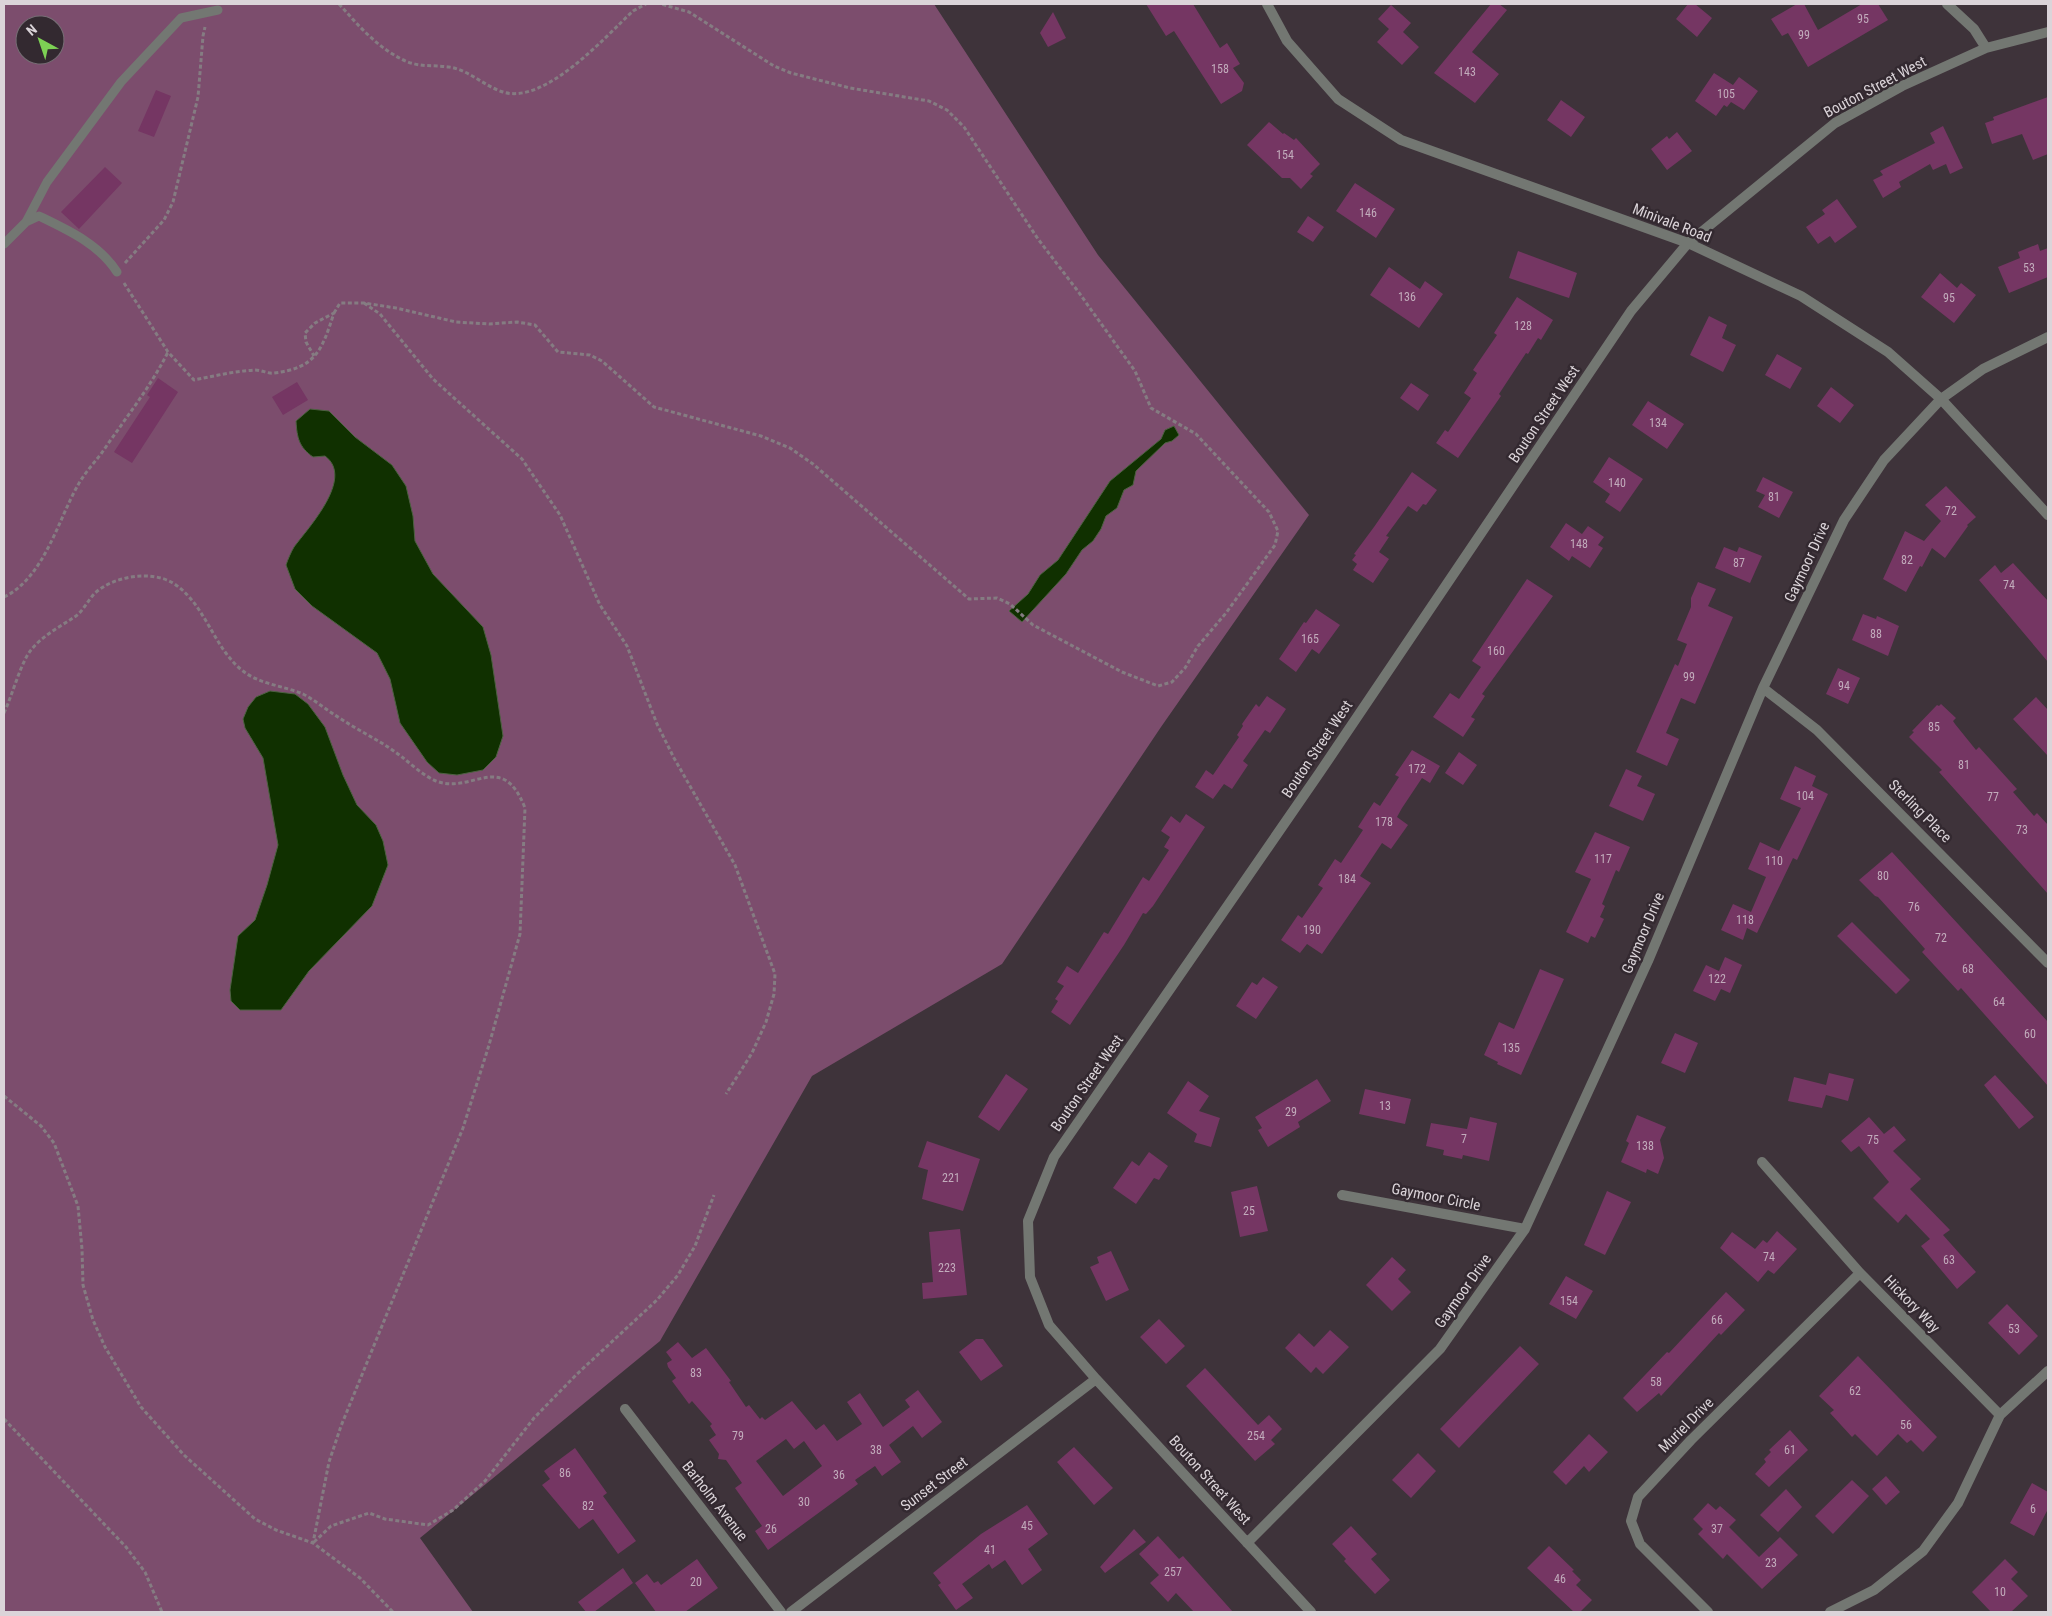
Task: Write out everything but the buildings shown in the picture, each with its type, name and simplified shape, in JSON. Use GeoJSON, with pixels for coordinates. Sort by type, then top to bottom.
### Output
{"type":"FeatureCollection","features":[{"type":"Feature","properties":{"kind":"street","name":"Minivale Road"},"geometry":{"type":"LineString","coordinates":[[1267,4],[1287,41],[1338,99],[1401,140],[1688,243],[1801,296],[1888,352],[1941,399],[2048,515]]}},
{"type":"Feature","properties":{"kind":"street"},"geometry":{"type":"LineString","coordinates":[[1947,4],[1974,28],[1986,48]]}},
{"type":"Feature","properties":{"kind":"street","name":"Bouton Street West"},"geometry":{"type":"LineString","coordinates":[[1311,1612],[1096,1379],[1049,1325],[1030,1277],[1028,1221],[1054,1157],[1314,781],[1631,311],[1688,243],[1835,122],[1902,86],[1986,48],[2048,32]]}},
{"type":"Feature","properties":{"kind":"street","name":"Gaymoor Drive"},"geometry":{"type":"LineString","coordinates":[[1247,1543],[1440,1349],[1525,1229],[1648,961],[1764,688],[1844,520],[1884,460],[1941,399],[1983,369],[2048,337]]}},
{"type":"Feature","properties":{"kind":"street","name":"Sterling Place"},"geometry":{"type":"LineString","coordinates":[[1764,688],[1818,730],[2048,963]]}},
{"type":"Feature","properties":{"kind":"street","name":"Hickory Way"},"geometry":{"type":"LineString","coordinates":[[1762,1162],[1860,1273],[2000,1415]]}},
{"type":"Feature","properties":{"kind":"street","name":"Gaymoor Circle"},"geometry":{"type":"LineString","coordinates":[[1342,1195],[1525,1229]]}},
{"type":"Feature","properties":{"kind":"street","name":"Muriel Drive"},"geometry":{"type":"LineString","coordinates":[[1708,1612],[1640,1544],[1631,1521],[1638,1497],[1691,1440],[1860,1273]]}},
{"type":"Feature","properties":{"kind":"street"},"geometry":{"type":"LineString","coordinates":[[1830,1612],[1874,1590],[1923,1551],[1958,1503],[2000,1415],[2048,1371]]}},
{"type":"Feature","properties":{"kind":"street","name":"Sunset Street"},"geometry":{"type":"LineString","coordinates":[[791,1612],[1096,1379]]}},
{"type":"Feature","properties":{"kind":"street","name":"Barholm Avenue"},"geometry":{"type":"LineString","coordinates":[[625,1409],[781,1612]]}},
{"type":"Feature","properties":{"kind":"lane"},"geometry":{"type":"LineString","coordinates":[[4,244],[26,222],[47,182],[121,82],[181,18],[218,10]]}},
{"type":"Feature","properties":{"kind":"lane"},"geometry":{"type":"LineString","coordinates":[[26,222],[39,216],[76,234],[107,257],[117,272]]}},
{"type":"Feature","properties":{"kind":"path"},"geometry":{"type":"LineString","coordinates":[[338,4],[374,41],[407,61],[435,67],[449,67],[467,73],[503,92],[517,95],[548,84],[633,11],[646,4]]}},
{"type":"Feature","properties":{"kind":"path"},"geometry":{"type":"LineString","coordinates":[[218,10],[208,20],[202,36],[198,97],[173,202],[164,220],[117,272],[168,352],[194,380],[239,372],[280,372],[303,367],[322,348],[334,313],[340,303],[364,303],[456,322],[535,325],[558,352],[590,355],[602,361],[654,407],[761,436],[790,448],[813,464],[969,599],[997,598],[1010,604],[1033,625],[1122,672],[1158,686],[1172,682],[1185,668],[1198,646],[1226,613],[1275,545],[1278,531],[1269,512],[1196,434],[1151,408],[1135,371],[1038,239],[973,140],[947,110],[929,100],[850,88],[791,74],[774,66],[689,12],[661,4]]}},
{"type":"Feature","properties":{"kind":"path"},"geometry":{"type":"LineString","coordinates":[[364,303],[380,314],[432,379],[522,459],[560,515],[600,605],[627,646],[657,724],[669,749],[735,865],[775,974],[774,994],[766,1022],[752,1053],[726,1094]]}},
{"type":"Feature","properties":{"kind":"path"},"geometry":{"type":"LineString","coordinates":[[314,356],[306,342],[305,333],[315,323],[334,313]]}},
{"type":"Feature","properties":{"kind":"path"},"geometry":{"type":"LineString","coordinates":[[4,597],[20,588],[51,543],[78,485],[157,375],[168,352]]}},
{"type":"Feature","properties":{"kind":"path"},"geometry":{"type":"LineString","coordinates":[[4,712],[30,650],[78,614],[95,594],[127,577],[159,578],[174,584],[193,603],[207,620],[216,640],[226,654],[245,673],[306,696],[387,746],[436,781],[460,782],[491,778],[511,783],[520,794],[525,808],[520,934],[489,1046],[463,1128],[341,1426],[329,1462],[313,1543]]}},
{"type":"Feature","properties":{"kind":"path"},"geometry":{"type":"LineString","coordinates":[[4,1096],[41,1126],[54,1143],[78,1206],[83,1285],[93,1320],[105,1347],[141,1407],[184,1455],[255,1519],[276,1530],[313,1543],[360,1578],[392,1612]]}},
{"type":"Feature","properties":{"kind":"path"},"geometry":{"type":"LineString","coordinates":[[313,1543],[330,1526],[369,1513],[385,1519],[428,1525],[453,1510],[485,1481],[534,1418],[577,1374],[657,1300],[678,1274],[695,1246],[714,1196]]}},
{"type":"Feature","properties":{"kind":"path"},"geometry":{"type":"LineString","coordinates":[[4,1419],[126,1547],[145,1572],[162,1612]]}},
{"type":"Feature","properties":{"kind":"shaded area"},"geometry":{"type":"Polygon","coordinates":[[[4,4],[934,4],[1098,255],[1309,515],[1161,727],[1002,964],[812,1076],[660,1341],[420,1538],[473,1612],[4,1612],[4,4]]]}},
{"type":"Feature","properties":{"kind":"shaded area"},"geometry":{"type":"Polygon","coordinates":[[[310,409],[329,411],[355,437],[392,465],[406,486],[413,516],[415,541],[433,574],[483,627],[491,655],[503,736],[496,757],[483,770],[457,775],[439,773],[427,762],[400,723],[390,679],[377,653],[312,606],[295,589],[286,565],[294,547],[326,503],[335,477],[333,465],[325,456],[313,457],[300,442],[296,421],[310,409]]]}},
{"type":"Feature","properties":{"kind":"shaded area"},"geometry":{"type":"Polygon","coordinates":[[[1174,426],[1179,435],[1172,441],[1165,443],[1136,471],[1133,485],[1124,490],[1117,508],[1106,516],[1101,529],[1093,541],[1082,550],[1066,574],[1022,622],[1009,611],[1028,594],[1040,575],[1058,560],[1110,481],[1161,439],[1165,430],[1174,426]]]}},
{"type":"Feature","properties":{"kind":"shaded area"},"geometry":{"type":"Polygon","coordinates":[[[270,691],[295,694],[308,704],[325,727],[343,775],[357,805],[376,825],[383,841],[388,865],[372,906],[309,971],[281,1010],[240,1010],[231,1001],[230,990],[238,936],[255,920],[278,845],[263,758],[245,728],[243,719],[248,707],[256,697],[270,691]]]}}]}
